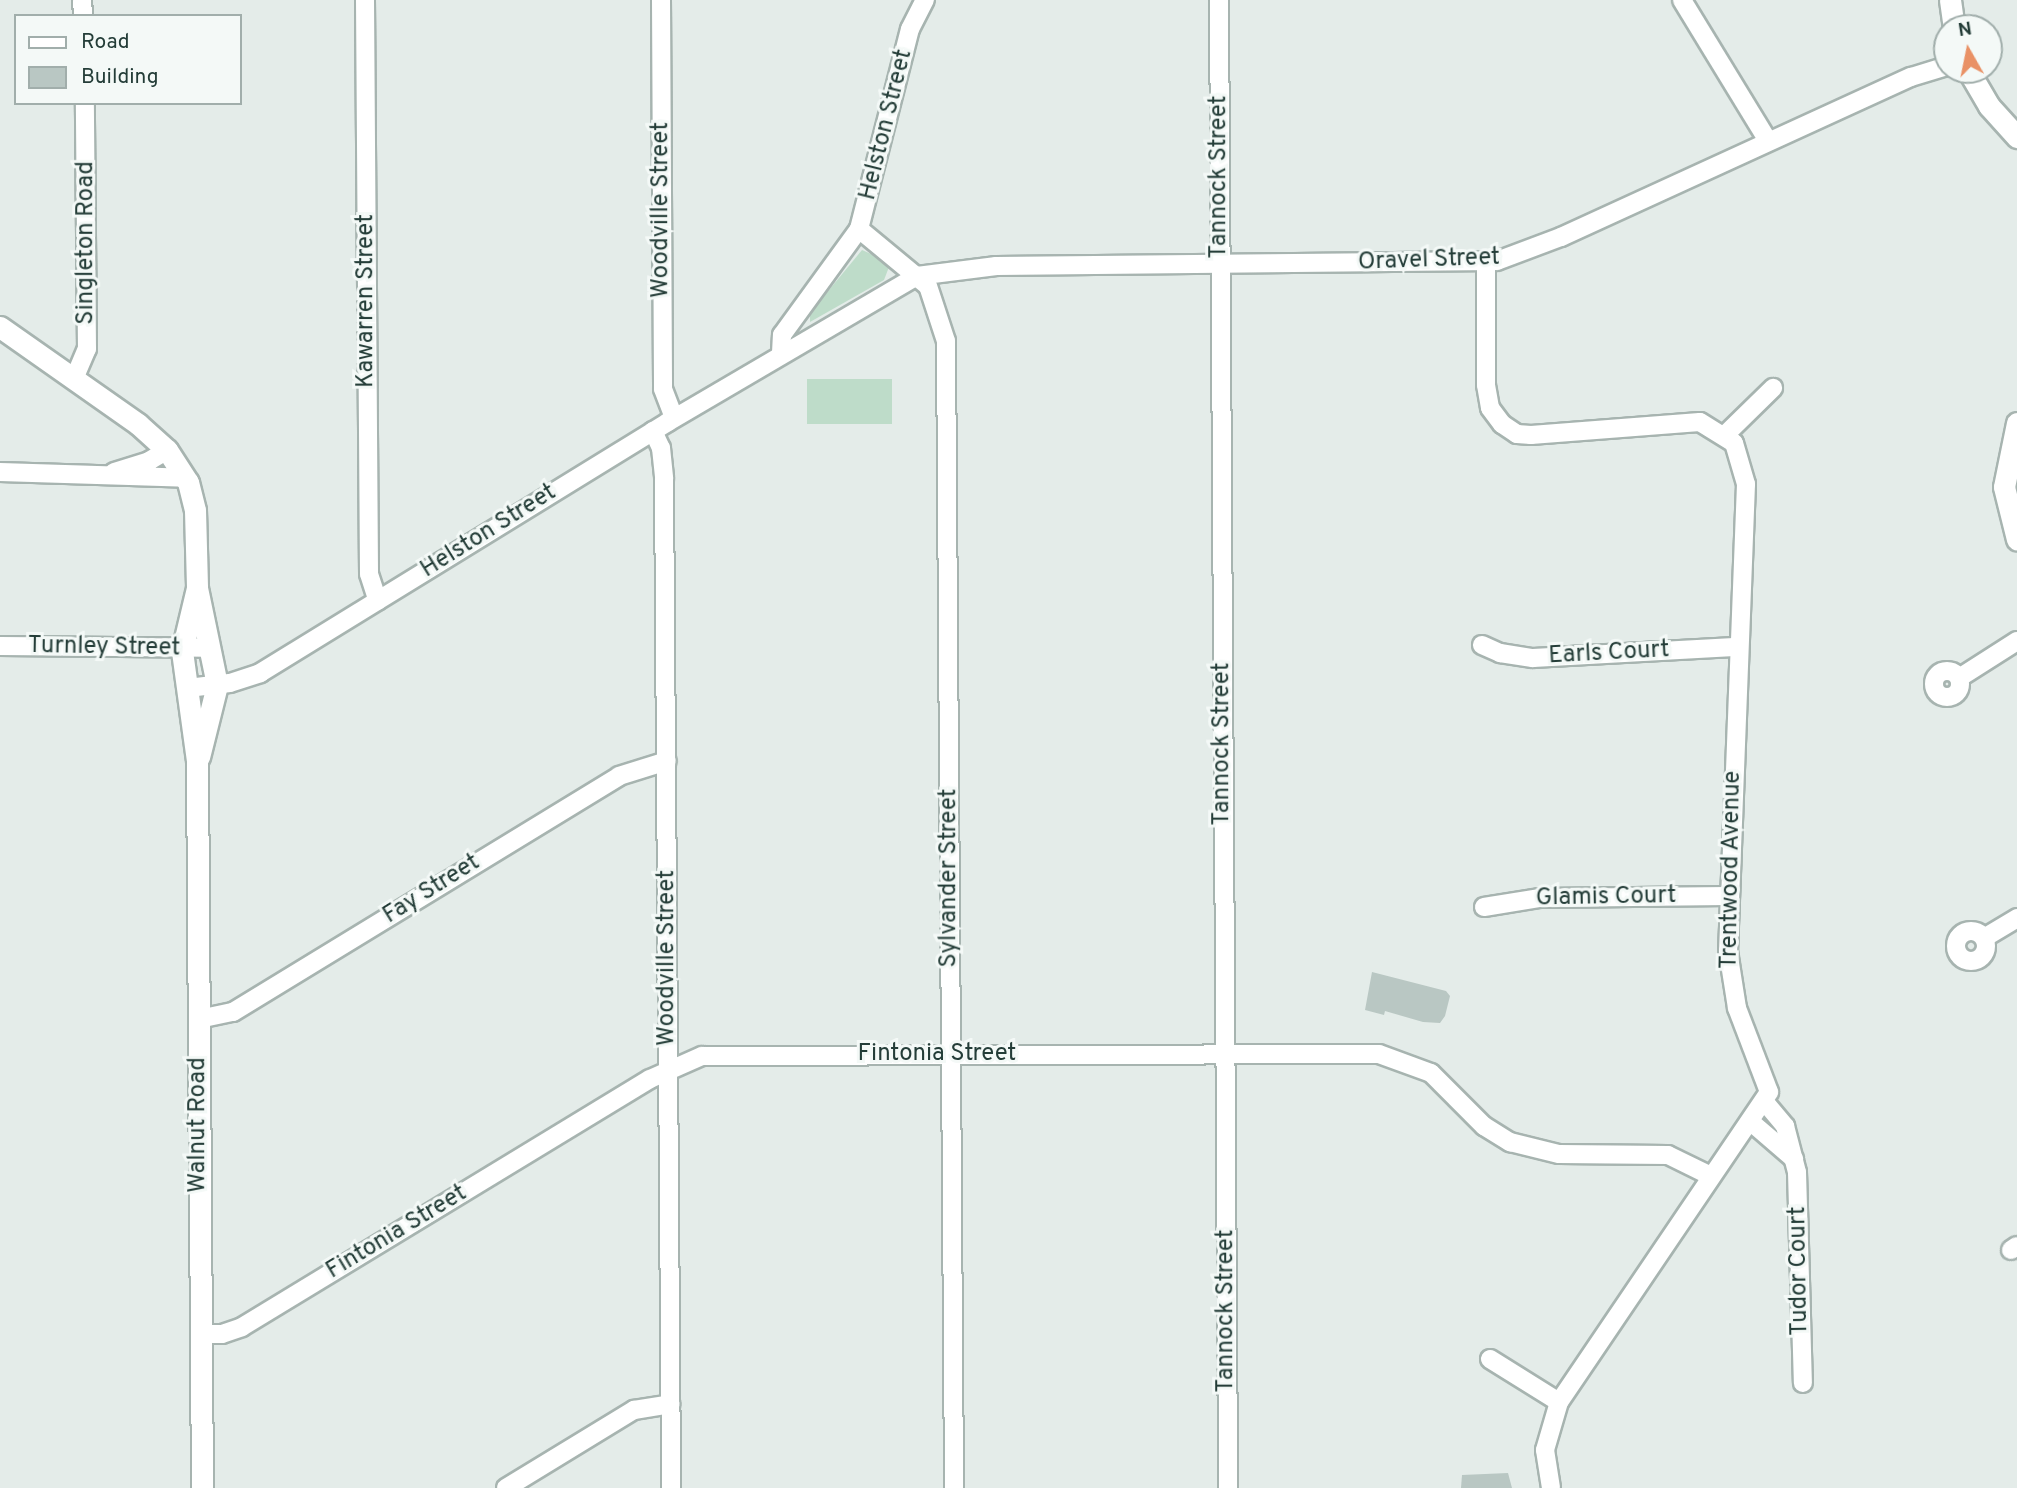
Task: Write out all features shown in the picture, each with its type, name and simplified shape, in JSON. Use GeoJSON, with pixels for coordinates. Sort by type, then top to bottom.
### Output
{"type":"FeatureCollection","features":[{"type":"Feature","properties":{"kind":"street","name":"Kawarren Street"},"geometry":{"type":"LineString","coordinates":[[365,0],[369,573],[378,601]]}},
{"type":"Feature","properties":{"kind":"street","name":"Woodville Street"},"geometry":{"type":"LineString","coordinates":[[661,0],[663,389],[674,418]]}},
{"type":"Feature","properties":{"kind":"street","name":"Helston Street"},"geometry":{"type":"LineString","coordinates":[[781,353],[782,335],[859,229],[910,29],[925,0]]}},
{"type":"Feature","properties":{"kind":"street","name":"Tannock Street"},"geometry":{"type":"LineString","coordinates":[[1219,0],[1228,1488]]}},
{"type":"Feature","properties":{"kind":"street"},"geometry":{"type":"LineString","coordinates":[[1682,0],[1768,141]]}},
{"type":"Feature","properties":{"kind":"street","name":"Oravel Street"},"geometry":{"type":"LineString","coordinates":[[996,266],[1486,262],[1532,249],[1911,77],[1933,70]]}},
{"type":"Feature","properties":{"kind":"street"},"geometry":{"type":"LineString","coordinates":[[1976,84],[1989,106],[2017,137]]}},
{"type":"Feature","properties":{"kind":"street","name":"Singleton Road"},"geometry":{"type":"LineString","coordinates":[[74,379],[87,348],[85,105]]}},
{"type":"Feature","properties":{"kind":"street","name":"Sylvander Street"},"geometry":{"type":"LineString","coordinates":[[859,229],[917,276],[935,299],[946,341],[954,1488]]}},
{"type":"Feature","properties":{"kind":"street"},"geometry":{"type":"LineString","coordinates":[[1486,262],[1488,398],[1495,417],[1510,430],[1531,435],[1689,421],[1726,434],[1773,387]]}},
{"type":"Feature","properties":{"kind":"street","name":"Helston Street"},"geometry":{"type":"LineString","coordinates":[[188,688],[217,685],[260,673],[781,353],[917,276],[996,266]]}},
{"type":"Feature","properties":{"kind":"street","name":"Walnut Road"},"geometry":{"type":"LineString","coordinates":[[0,327],[164,447],[186,478],[195,510],[197,589],[217,685],[197,761]]}},
{"type":"Feature","properties":{"kind":"street"},"geometry":{"type":"LineString","coordinates":[[2017,423],[2004,487],[2017,538]]}},
{"type":"Feature","properties":{"kind":"street","name":"Woodville Street"},"geometry":{"type":"LineString","coordinates":[[653,431],[663,461],[671,1488]]}},
{"type":"Feature","properties":{"kind":"street","name":"Trentwood Avenue"},"geometry":{"type":"LineString","coordinates":[[1726,434],[1739,452],[1745,472],[1728,896],[1732,988],[1746,1039],[1768,1086],[1764,1101]]}},
{"type":"Feature","properties":{"kind":"street"},"geometry":{"type":"LineString","coordinates":[[104,474],[127,470],[164,447]]}},
{"type":"Feature","properties":{"kind":"street"},"geometry":{"type":"LineString","coordinates":[[0,472],[186,478]]}},
{"type":"Feature","properties":{"kind":"street","name":"Walnut Road"},"geometry":{"type":"LineString","coordinates":[[197,589],[182,651],[197,761],[202,1488]]}},
{"type":"Feature","properties":{"kind":"street"},"geometry":{"type":"LineString","coordinates":[[1959,678],[2017,641]]}},
{"type":"Feature","properties":{"kind":"street","name":"Earls Court"},"geometry":{"type":"LineString","coordinates":[[1482,645],[1500,653],[1533,658],[1739,647]]}},
{"type":"Feature","properties":{"kind":"street","name":"Turnley Street"},"geometry":{"type":"LineString","coordinates":[[0,646],[182,651],[209,648]]}},
{"type":"Feature","properties":{"kind":"street","name":"Fay Street"},"geometry":{"type":"LineString","coordinates":[[199,1019],[233,1012],[619,776],[667,761]]}},
{"type":"Feature","properties":{"kind":"street","name":"Glamis Court"},"geometry":{"type":"LineString","coordinates":[[1484,907],[1540,898],[1728,896]]}},
{"type":"Feature","properties":{"kind":"street"},"geometry":{"type":"LineString","coordinates":[[1984,939],[2017,918]]}},
{"type":"Feature","properties":{"kind":"street","name":"Fintonia Street"},"geometry":{"type":"LineString","coordinates":[[200,1334],[222,1334],[242,1327],[668,1068],[702,1056],[1363,1053],[1399,1058],[1444,1083],[1484,1126],[1510,1142],[1559,1154],[1668,1155],[1711,1176]]}},
{"type":"Feature","properties":{"kind":"street"},"geometry":{"type":"LineString","coordinates":[[1550,1488],[1545,1450],[1559,1402],[1764,1101]]}},
{"type":"Feature","properties":{"kind":"street","name":"Tudor Court"},"geometry":{"type":"LineString","coordinates":[[1764,1101],[1785,1126],[1794,1159],[1803,1383]]}},
{"type":"Feature","properties":{"kind":"street"},"geometry":{"type":"LineString","coordinates":[[1751,1122],[1794,1159]]}},
{"type":"Feature","properties":{"kind":"street"},"geometry":{"type":"LineString","coordinates":[[1490,1359],[1559,1402]]}},
{"type":"Feature","properties":{"kind":"street"},"geometry":{"type":"LineString","coordinates":[[506,1488],[634,1410],[671,1404]]}},
{"type":"Feature","properties":{"kind":"green space"},"geometry":{"type":"Polygon","coordinates":[[[862,250],[885,260],[889,267],[884,280],[810,322],[810,313],[862,250]]]}},
{"type":"Feature","properties":{"kind":"green space"},"geometry":{"type":"Polygon","coordinates":[[[807,379],[892,379],[892,424],[807,424],[807,379]]]}},
{"type":"Feature","properties":{"kind":"building"},"geometry":{"type":"Polygon","coordinates":[[[1372,972],[1446,991],[1450,996],[1445,1016],[1440,1023],[1423,1022],[1385,1011],[1384,1015],[1365,1010],[1372,972]]]}},
{"type":"Feature","properties":{"kind":"building"},"geometry":{"type":"Polygon","coordinates":[[[1508,1473],[1512,1488],[1461,1488],[1462,1475],[1508,1473]]]}}]}
